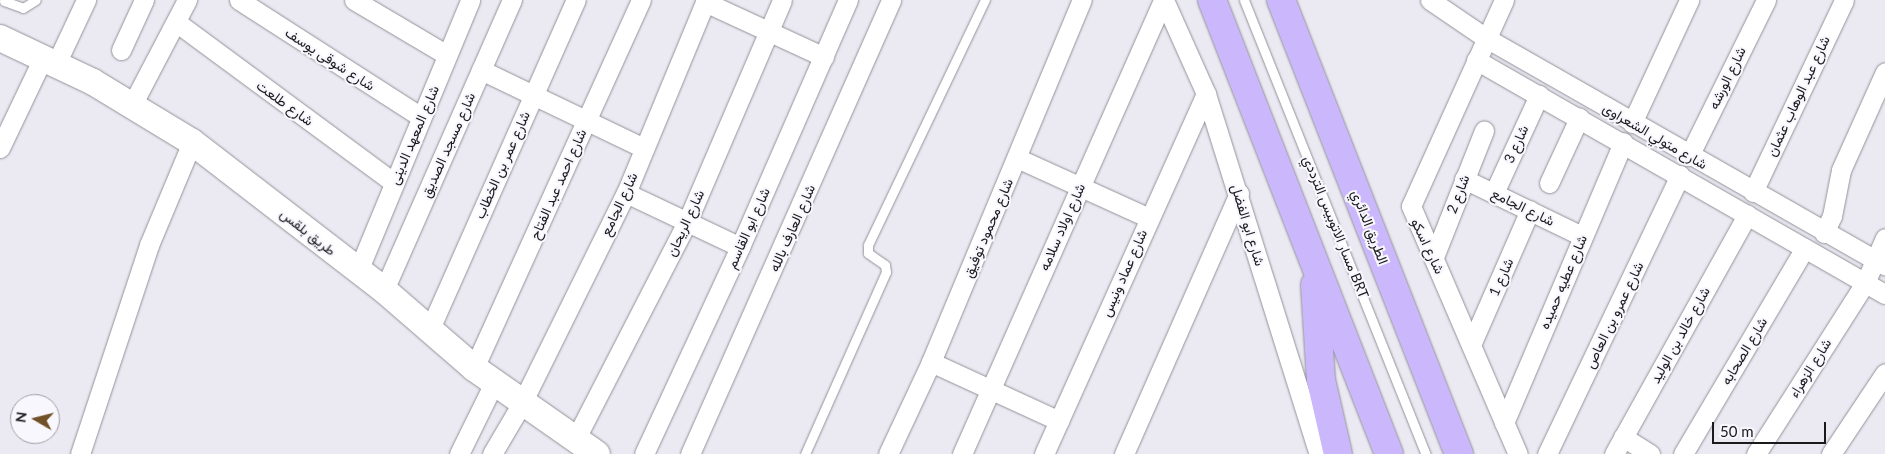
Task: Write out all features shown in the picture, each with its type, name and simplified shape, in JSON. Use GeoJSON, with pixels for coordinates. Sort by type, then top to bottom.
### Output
{"type":"FeatureCollection","features":[{"type":"Feature","properties":{"kind":"highway"},"geometry":{"type":"LineString","coordinates":[[1212,0],[1316,271],[1389,454]]}},
{"type":"Feature","properties":{"kind":"highway","name":"الطريق الدائري"},"geometry":{"type":"LineString","coordinates":[[1281,0],[1460,454]]}},
{"type":"Feature","properties":{"kind":"highway"},"geometry":{"type":"LineString","coordinates":[[1316,271],[1318,353],[1338,454]]}},
{"type":"Feature","properties":{"kind":"main road","name":"طريق بلقس"},"geometry":{"type":"LineString","coordinates":[[0,38],[49,61],[132,105],[192,142],[384,290],[429,331],[474,368],[597,454]]}},
{"type":"Feature","properties":{"kind":"street"},"geometry":{"type":"LineString","coordinates":[[0,148],[86,0]]}},
{"type":"Feature","properties":{"kind":"street"},"geometry":{"type":"LineString","coordinates":[[121,50],[144,0]]}},
{"type":"Feature","properties":{"kind":"street"},"geometry":{"type":"LineString","coordinates":[[132,105],[187,0]]}},
{"type":"Feature","properties":{"kind":"street","name":"شارع شوقى يوسف"},"geometry":{"type":"LineString","coordinates":[[239,0],[421,117]]}},
{"type":"Feature","properties":{"kind":"street"},"geometry":{"type":"LineString","coordinates":[[354,0],[447,55]]}},
{"type":"Feature","properties":{"kind":"street","name":"شارع المعهد الدينى"},"geometry":{"type":"LineString","coordinates":[[358,271],[470,0]]}},
{"type":"Feature","properties":{"kind":"street","name":"شارع مسجد الصديق"},"geometry":{"type":"LineString","coordinates":[[384,290],[512,0]]}},
{"type":"Feature","properties":{"kind":"street","name":"شارع عمر بن الخطاب"},"geometry":{"type":"LineString","coordinates":[[429,331],[576,0]]}},
{"type":"Feature","properties":{"kind":"street","name":"شارع احمد عبد الفتاح"},"geometry":{"type":"LineString","coordinates":[[474,368],[641,0]]}},
{"type":"Feature","properties":{"kind":"street","name":"شارع الريحان"},"geometry":{"type":"LineString","coordinates":[[575,440],[687,222],[782,0]]}},
{"type":"Feature","properties":{"kind":"street","name":"شارع ابو القاسم"},"geometry":{"type":"LineString","coordinates":[[644,454],[740,247],[848,0]]}},
{"type":"Feature","properties":{"kind":"street","name":"شارع العارف بالله"},"geometry":{"type":"LineString","coordinates":[[690,454],[891,0]]}},
{"type":"Feature","properties":{"kind":"street","name":"شارع محمود توفيق"},"geometry":{"type":"LineString","coordinates":[[888,454],[931,362],[1082,0]]}},
{"type":"Feature","properties":{"kind":"street","name":"شارع ابو الفضل"},"geometry":{"type":"LineString","coordinates":[[1163,0],[1206,94],[1239,193],[1319,454]]}},
{"type":"Feature","properties":{"kind":"street","name":"شارع اولاد سلامه"},"geometry":{"type":"LineString","coordinates":[[962,454],[1163,0]]}},
{"type":"Feature","properties":{"kind":"street","name":"شارع اسكو"},"geometry":{"type":"LineString","coordinates":[[1504,0],[1411,206],[1518,454]]}},
{"type":"Feature","properties":{"kind":"street"},"geometry":{"type":"LineString","coordinates":[[1632,123],[1689,0]]}},
{"type":"Feature","properties":{"kind":"street","name":"شارع الورشه"},"geometry":{"type":"LineString","coordinates":[[1689,156],[1766,0]]}},
{"type":"Feature","properties":{"kind":"street","name":"شارع عبد الوهاب عثمان"},"geometry":{"type":"LineString","coordinates":[[1753,192],[1844,0]]}},
{"type":"Feature","properties":{"kind":"street"},"geometry":{"type":"LineString","coordinates":[[706,1],[824,56]]}},
{"type":"Feature","properties":{"kind":"street","name":"شارع الجامع"},"geometry":{"type":"LineString","coordinates":[[492,454],[522,403],[626,194],[706,1]]}},
{"type":"Feature","properties":{"kind":"street","name":"شارع متولي الشعراوى"},"geometry":{"type":"LineString","coordinates":[[1432,1],[1486,38],[1689,156],[1880,263]]}},
{"type":"Feature","properties":{"kind":"street","name":"شارع طلعت"},"geometry":{"type":"LineString","coordinates":[[176,22],[394,183]]}},
{"type":"Feature","properties":{"kind":"street","name":"شارع متولي الشعراوى"},"geometry":{"type":"LineString","coordinates":[[1476,60],[1623,142],[1885,294]]}},
{"type":"Feature","properties":{"kind":"street"},"geometry":{"type":"LineString","coordinates":[[481,70],[644,148]]}},
{"type":"Feature","properties":{"kind":"street"},"geometry":{"type":"LineString","coordinates":[[1824,233],[1832,216],[1841,170],[1885,72]]}},
{"type":"Feature","properties":{"kind":"street","name":"شارع عماد ونيس"},"geometry":{"type":"LineString","coordinates":[[1044,454],[1206,94]]}},
{"type":"Feature","properties":{"kind":"street","name":"شارع 3"},"geometry":{"type":"LineString","coordinates":[[1494,193],[1538,95]]}},
{"type":"Feature","properties":{"kind":"street"},"geometry":{"type":"LineString","coordinates":[[1549,183],[1579,118]]}},
{"type":"Feature","properties":{"kind":"street","name":"شارع 2"},"geometry":{"type":"LineString","coordinates":[[1434,257],[1484,132]]}},
{"type":"Feature","properties":{"kind":"street"},"geometry":{"type":"LineString","coordinates":[[80,454],[149,245],[192,142]]}},
{"type":"Feature","properties":{"kind":"street","name":"شارع عطيه حميده"},"geometry":{"type":"LineString","coordinates":[[1504,423],[1623,142]]}},
{"type":"Feature","properties":{"kind":"street"},"geometry":{"type":"LineString","coordinates":[[1017,158],[1149,218]]}},
{"type":"Feature","properties":{"kind":"street","name":"شارع عمرو بن العاص"},"geometry":{"type":"LineString","coordinates":[[1547,454],[1680,175]]}},
{"type":"Feature","properties":{"kind":"street","name":"شارع الجامع"},"geometry":{"type":"LineString","coordinates":[[1464,178],[1582,236]]}},
{"type":"Feature","properties":{"kind":"street"},"geometry":{"type":"LineString","coordinates":[[1124,454],[1239,193]]}},
{"type":"Feature","properties":{"kind":"street"},"geometry":{"type":"LineString","coordinates":[[626,194],[740,247]]}},
{"type":"Feature","properties":{"kind":"street","name":"شارع 1"},"geometry":{"type":"LineString","coordinates":[[1471,345],[1530,210]]}},
{"type":"Feature","properties":{"kind":"street","name":"شارع خالد بن الوليد"},"geometry":{"type":"LineString","coordinates":[[1614,454],[1747,215]]}},
{"type":"Feature","properties":{"kind":"street","name":"شارع الزهراء"},"geometry":{"type":"LineString","coordinates":[[1756,454],[1864,283],[1880,263],[1885,238]]}},
{"type":"Feature","properties":{"kind":"street","name":"شارع الصحابه"},"geometry":{"type":"LineString","coordinates":[[1683,454],[1805,248]]}},
{"type":"Feature","properties":{"kind":"street"},"geometry":{"type":"LineString","coordinates":[[931,362],[1059,421]]}},
{"type":"Feature","properties":{"kind":"street"},"geometry":{"type":"LineString","coordinates":[[1831,454],[1885,373]]}},
{"type":"Feature","properties":{"kind":"street"},"geometry":{"type":"LineString","coordinates":[[459,454],[494,383]]}},
{"type":"Feature","properties":{"kind":"street"},"geometry":{"type":"LineString","coordinates":[[1623,437],[1650,454]]}},
{"type":"Feature","properties":{"kind":"lane"},"geometry":{"type":"LineString","coordinates":[[0,10],[4,0],[23,8],[36,0]]}},
{"type":"Feature","properties":{"kind":"lane"},"geometry":{"type":"LineString","coordinates":[[805,454],[886,272],[884,265],[868,253],[869,241],[985,0]]}},
{"type":"Feature","properties":{"kind":"lane","name":"مسار الاتوبيس الترددي BRT"},"geometry":{"type":"LineString","coordinates":[[1244,0],[1426,454]]}}]}
